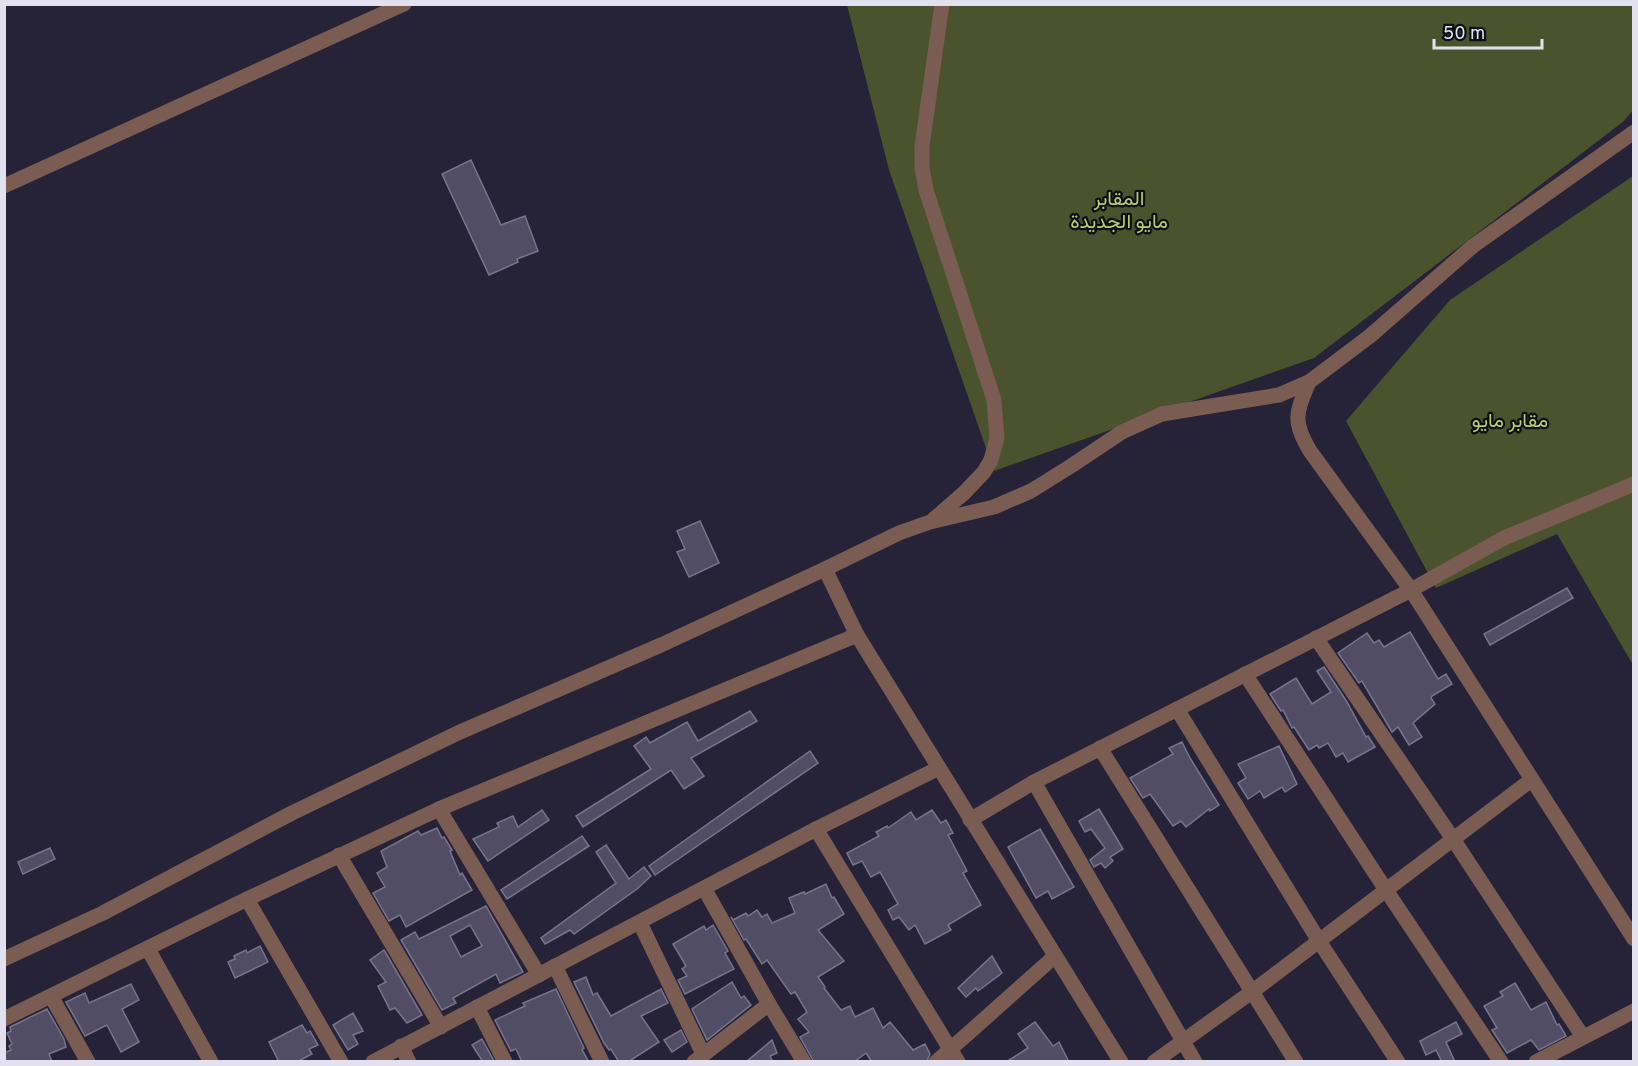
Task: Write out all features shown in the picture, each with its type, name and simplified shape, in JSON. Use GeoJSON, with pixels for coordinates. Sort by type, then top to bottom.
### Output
{"type":"FeatureCollection","features":[{"type":"Feature","properties":{"kind":"street"},"geometry":{"type":"LineString","coordinates":[[4,186],[404,4]]}},
{"type":"Feature","properties":{"kind":"street"},"geometry":{"type":"LineString","coordinates":[[930,522],[964,493],[984,472],[991,460],[997,438],[994,400],[926,190],[922,168],[922,146],[942,4]]}},
{"type":"Feature","properties":{"kind":"street"},"geometry":{"type":"LineString","coordinates":[[4,959],[103,913],[292,813],[460,732],[661,645],[899,533],[930,522],[994,507],[1031,491],[1122,432],[1162,414],[1279,396],[1310,382],[1370,336],[1473,246],[1634,132]]}},
{"type":"Feature","properties":{"kind":"street"},"geometry":{"type":"LineString","coordinates":[[1310,382],[1299,407],[1300,435],[1411,590],[1634,939]]}},
{"type":"Feature","properties":{"kind":"street"},"geometry":{"type":"LineString","coordinates":[[970,820],[1034,782],[1365,615],[1504,538],[1634,484]]}},
{"type":"Feature","properties":{"kind":"street"},"geometry":{"type":"LineString","coordinates":[[825,569],[857,636],[1121,1062]]}},
{"type":"Feature","properties":{"kind":"street"},"geometry":{"type":"LineString","coordinates":[[4,1019],[247,899],[439,809],[857,636]]}},
{"type":"Feature","properties":{"kind":"street"},"geometry":{"type":"LineString","coordinates":[[1316,638],[1453,839],[1583,1037]]}},
{"type":"Feature","properties":{"kind":"street"},"geometry":{"type":"LineString","coordinates":[[1245,675],[1501,1062]]}},
{"type":"Feature","properties":{"kind":"street"},"geometry":{"type":"LineString","coordinates":[[1177,710],[1319,941],[1398,1062]]}},
{"type":"Feature","properties":{"kind":"street"},"geometry":{"type":"LineString","coordinates":[[1101,748],[1296,1062]]}},
{"type":"Feature","properties":{"kind":"street"},"geometry":{"type":"LineString","coordinates":[[374,1062],[816,829],[939,768]]}},
{"type":"Feature","properties":{"kind":"street"},"geometry":{"type":"LineString","coordinates":[[1154,1062],[1253,991],[1531,780]]}},
{"type":"Feature","properties":{"kind":"street"},"geometry":{"type":"LineString","coordinates":[[1034,782],[1195,1062]]}},
{"type":"Feature","properties":{"kind":"street"},"geometry":{"type":"LineString","coordinates":[[439,809],[539,975]]}},
{"type":"Feature","properties":{"kind":"street"},"geometry":{"type":"LineString","coordinates":[[816,829],[954,1055]]}},
{"type":"Feature","properties":{"kind":"street"},"geometry":{"type":"LineString","coordinates":[[339,855],[441,1027]]}},
{"type":"Feature","properties":{"kind":"street"},"geometry":{"type":"LineString","coordinates":[[704,888],[804,1062]]}},
{"type":"Feature","properties":{"kind":"street"},"geometry":{"type":"LineString","coordinates":[[247,899],[341,1062]]}},
{"type":"Feature","properties":{"kind":"street"},"geometry":{"type":"LineString","coordinates":[[640,923],[699,1058],[769,1004]]}},
{"type":"Feature","properties":{"kind":"street"},"geometry":{"type":"LineString","coordinates":[[148,949],[211,1062]]}},
{"type":"Feature","properties":{"kind":"street"},"geometry":{"type":"LineString","coordinates":[[936,1062],[954,1055],[1054,957]]}},
{"type":"Feature","properties":{"kind":"street"},"geometry":{"type":"LineString","coordinates":[[555,966],[602,1062]]}},
{"type":"Feature","properties":{"kind":"street"},"geometry":{"type":"LineString","coordinates":[[51,996],[88,1062]]}},
{"type":"Feature","properties":{"kind":"street"},"geometry":{"type":"LineString","coordinates":[[477,1007],[505,1062]]}},
{"type":"Feature","properties":{"kind":"street"},"geometry":{"type":"LineString","coordinates":[[1536,1062],[1634,1011]]}},
{"type":"Feature","properties":{"kind":"street"},"geometry":{"type":"LineString","coordinates":[[401,1046],[409,1062]]}},
{"type":"Feature","properties":{"kind":"green space","name":"المقابر مايو الجديدة"},"geometry":{"type":"Polygon","coordinates":[[[847,5],[1633,5],[1633,110],[1624,121],[1314,358],[994,471],[889,170],[847,5]]]}},
{"type":"Feature","properties":{"kind":"green space","name":"مقابر مايو"},"geometry":{"type":"Polygon","coordinates":[[[1633,176],[1633,665],[1557,534],[1436,588],[1346,421],[1450,300],[1633,176]]]}},
{"type":"Feature","properties":{"kind":"building"},"geometry":{"type":"Polygon","coordinates":[[[471,160],[501,225],[525,216],[538,251],[517,259],[518,262],[489,275],[442,174],[471,160]]]}},
{"type":"Feature","properties":{"kind":"building"},"geometry":{"type":"Polygon","coordinates":[[[700,521],[719,563],[689,577],[677,552],[685,549],[677,531],[700,521]]]}},
{"type":"Feature","properties":{"kind":"building"},"geometry":{"type":"Polygon","coordinates":[[[1567,588],[1573,598],[1490,645],[1484,634],[1567,588]]]}},
{"type":"Feature","properties":{"kind":"building"},"geometry":{"type":"Polygon","coordinates":[[[1410,632],[1438,679],[1446,674],[1452,684],[1432,696],[1435,704],[1413,723],[1422,737],[1409,745],[1398,727],[1392,732],[1362,681],[1359,683],[1338,653],[1367,633],[1374,643],[1379,640],[1384,647],[1410,632]]]}},
{"type":"Feature","properties":{"kind":"building"},"geometry":{"type":"Polygon","coordinates":[[[1324,667],[1366,737],[1368,736],[1375,747],[1348,762],[1343,753],[1336,757],[1328,743],[1319,748],[1317,745],[1309,750],[1270,694],[1296,678],[1312,704],[1331,692],[1317,671],[1324,667]]]}},
{"type":"Feature","properties":{"kind":"building"},"geometry":{"type":"Polygon","coordinates":[[[750,711],[757,721],[691,758],[704,776],[684,789],[671,770],[583,827],[576,816],[651,769],[634,746],[646,737],[650,743],[687,722],[698,741],[750,711]]]}},
{"type":"Feature","properties":{"kind":"building"},"geometry":{"type":"Polygon","coordinates":[[[1182,742],[1219,805],[1210,811],[1209,809],[1186,827],[1181,821],[1173,826],[1150,794],[1143,798],[1130,778],[1173,754],[1169,748],[1182,742]]]}},
{"type":"Feature","properties":{"kind":"building"},"geometry":{"type":"Polygon","coordinates":[[[1279,746],[1297,784],[1285,792],[1282,787],[1264,798],[1260,791],[1248,799],[1238,783],[1246,778],[1238,764],[1279,746]]]}},
{"type":"Feature","properties":{"kind":"building"},"geometry":{"type":"Polygon","coordinates":[[[810,751],[818,763],[655,875],[649,866],[810,751]]]}},
{"type":"Feature","properties":{"kind":"building"},"geometry":{"type":"Polygon","coordinates":[[[1099,809],[1123,849],[1110,857],[1113,861],[1105,868],[1101,863],[1094,867],[1090,860],[1105,848],[1091,829],[1085,832],[1079,821],[1099,809]]]}},
{"type":"Feature","properties":{"kind":"building"},"geometry":{"type":"Polygon","coordinates":[[[542,810],[549,820],[488,861],[473,839],[499,827],[497,823],[513,816],[518,827],[542,810]]]}},
{"type":"Feature","properties":{"kind":"building"},"geometry":{"type":"Polygon","coordinates":[[[932,810],[941,823],[946,820],[953,833],[948,835],[967,871],[963,873],[981,905],[948,925],[951,930],[925,944],[915,925],[909,930],[899,917],[893,920],[888,910],[898,904],[880,872],[871,877],[862,861],[853,865],[847,853],[879,836],[876,832],[887,826],[888,828],[911,812],[916,820],[932,810]]]}},
{"type":"Feature","properties":{"kind":"building"},"geometry":{"type":"Polygon","coordinates":[[[437,828],[452,850],[450,851],[460,875],[462,873],[472,890],[406,927],[400,915],[389,921],[373,893],[385,887],[377,873],[387,867],[381,851],[418,831],[421,835],[437,828]]]}},
{"type":"Feature","properties":{"kind":"building"},"geometry":{"type":"Polygon","coordinates":[[[1040,829],[1074,887],[1052,899],[1048,891],[1036,898],[1008,847],[1040,829]]]}},
{"type":"Feature","properties":{"kind":"building"},"geometry":{"type":"Polygon","coordinates":[[[582,836],[589,846],[507,899],[501,890],[582,836]]]}},
{"type":"Feature","properties":{"kind":"building"},"geometry":{"type":"Polygon","coordinates":[[[606,845],[629,879],[644,867],[651,876],[637,889],[574,934],[570,930],[545,944],[541,938],[616,883],[596,852],[606,845]]]}},
{"type":"Feature","properties":{"kind":"building"},"geometry":{"type":"Polygon","coordinates":[[[50,848],[55,859],[23,874],[18,862],[50,848]]]}},
{"type":"Feature","properties":{"kind":"building"},"geometry":{"type":"Polygon","coordinates":[[[826,884],[832,898],[834,897],[844,914],[818,930],[844,961],[818,977],[824,988],[841,1010],[850,1006],[855,1017],[873,1008],[883,1028],[890,1022],[913,1050],[925,1044],[930,1054],[927,1061],[872,1062],[866,1053],[854,1062],[814,1062],[800,1037],[809,1032],[798,1019],[807,1012],[795,992],[791,994],[767,960],[762,964],[746,939],[744,940],[731,917],[733,920],[746,913],[748,916],[757,910],[762,917],[767,914],[772,923],[795,913],[789,898],[804,892],[805,894],[826,884]]]}},
{"type":"Feature","properties":{"kind":"building"},"geometry":{"type":"Polygon","coordinates":[[[486,906],[523,972],[500,983],[496,974],[453,998],[456,1003],[442,1010],[401,940],[415,932],[419,939],[486,906]],[[470,925],[450,936],[461,957],[482,946],[470,925]]]}},
{"type":"Feature","properties":{"kind":"building"},"geometry":{"type":"Polygon","coordinates":[[[713,925],[728,951],[725,953],[734,969],[685,994],[678,980],[687,976],[682,969],[686,966],[673,944],[704,926],[706,930],[713,925]]]}},
{"type":"Feature","properties":{"kind":"building"},"geometry":{"type":"Polygon","coordinates":[[[260,946],[268,962],[235,978],[228,962],[246,950],[247,953],[260,946]]]}},
{"type":"Feature","properties":{"kind":"building"},"geometry":{"type":"Polygon","coordinates":[[[384,950],[422,1015],[407,1023],[395,1008],[390,1010],[378,986],[386,982],[370,960],[384,950]]]}},
{"type":"Feature","properties":{"kind":"building"},"geometry":{"type":"Polygon","coordinates":[[[992,956],[1002,973],[978,991],[976,988],[966,997],[958,988],[992,956]]]}},
{"type":"Feature","properties":{"kind":"building"},"geometry":{"type":"Polygon","coordinates":[[[586,977],[593,995],[597,993],[611,1016],[661,989],[668,1003],[641,1016],[659,1042],[628,1062],[619,1062],[604,1043],[574,982],[586,977]]]}},
{"type":"Feature","properties":{"kind":"building"},"geometry":{"type":"Polygon","coordinates":[[[732,982],[741,998],[744,996],[751,1005],[707,1040],[692,1009],[732,982]]]}},
{"type":"Feature","properties":{"kind":"building"},"geometry":{"type":"Polygon","coordinates":[[[1515,983],[1531,1010],[1546,1002],[1557,1025],[1559,1024],[1566,1036],[1539,1050],[1531,1040],[1507,1053],[1492,1030],[1497,1028],[1484,1006],[1503,996],[1500,992],[1515,983]]]}},
{"type":"Feature","properties":{"kind":"building"},"geometry":{"type":"Polygon","coordinates":[[[131,984],[139,1000],[122,1009],[139,1042],[121,1052],[107,1025],[85,1036],[66,1002],[85,993],[89,1003],[131,984]]]}},
{"type":"Feature","properties":{"kind":"building"},"geometry":{"type":"Polygon","coordinates":[[[556,989],[589,1062],[522,1062],[516,1049],[511,1051],[495,1020],[525,1006],[523,1003],[556,989]]]}},
{"type":"Feature","properties":{"kind":"building"},"geometry":{"type":"Polygon","coordinates":[[[47,1009],[66,1047],[49,1054],[52,1062],[4,1062],[4,1053],[11,1050],[9,1046],[12,1044],[7,1033],[11,1031],[10,1027],[47,1009]]]}},
{"type":"Feature","properties":{"kind":"building"},"geometry":{"type":"Polygon","coordinates":[[[353,1013],[363,1031],[353,1035],[358,1044],[348,1050],[333,1025],[353,1013]]]}},
{"type":"Feature","properties":{"kind":"building"},"geometry":{"type":"Polygon","coordinates":[[[1035,1022],[1053,1046],[1059,1042],[1069,1062],[1006,1062],[1028,1048],[1018,1034],[1035,1022]]]}},
{"type":"Feature","properties":{"kind":"building"},"geometry":{"type":"Polygon","coordinates":[[[1456,1022],[1462,1034],[1446,1042],[1455,1062],[1442,1062],[1436,1050],[1426,1055],[1420,1041],[1456,1022]]]}},
{"type":"Feature","properties":{"kind":"building"},"geometry":{"type":"Polygon","coordinates":[[[302,1025],[307,1033],[310,1031],[318,1045],[309,1049],[312,1054],[297,1062],[279,1062],[269,1042],[302,1025]]]}},
{"type":"Feature","properties":{"kind":"building"},"geometry":{"type":"Polygon","coordinates":[[[681,1030],[687,1042],[672,1052],[664,1040],[681,1030]]]}},
{"type":"Feature","properties":{"kind":"building"},"geometry":{"type":"Polygon","coordinates":[[[482,1039],[493,1062],[483,1062],[472,1045],[482,1039]]]}},
{"type":"Feature","properties":{"kind":"building"},"geometry":{"type":"Polygon","coordinates":[[[772,1040],[777,1053],[770,1056],[773,1062],[746,1062],[772,1040]]]}}]}
